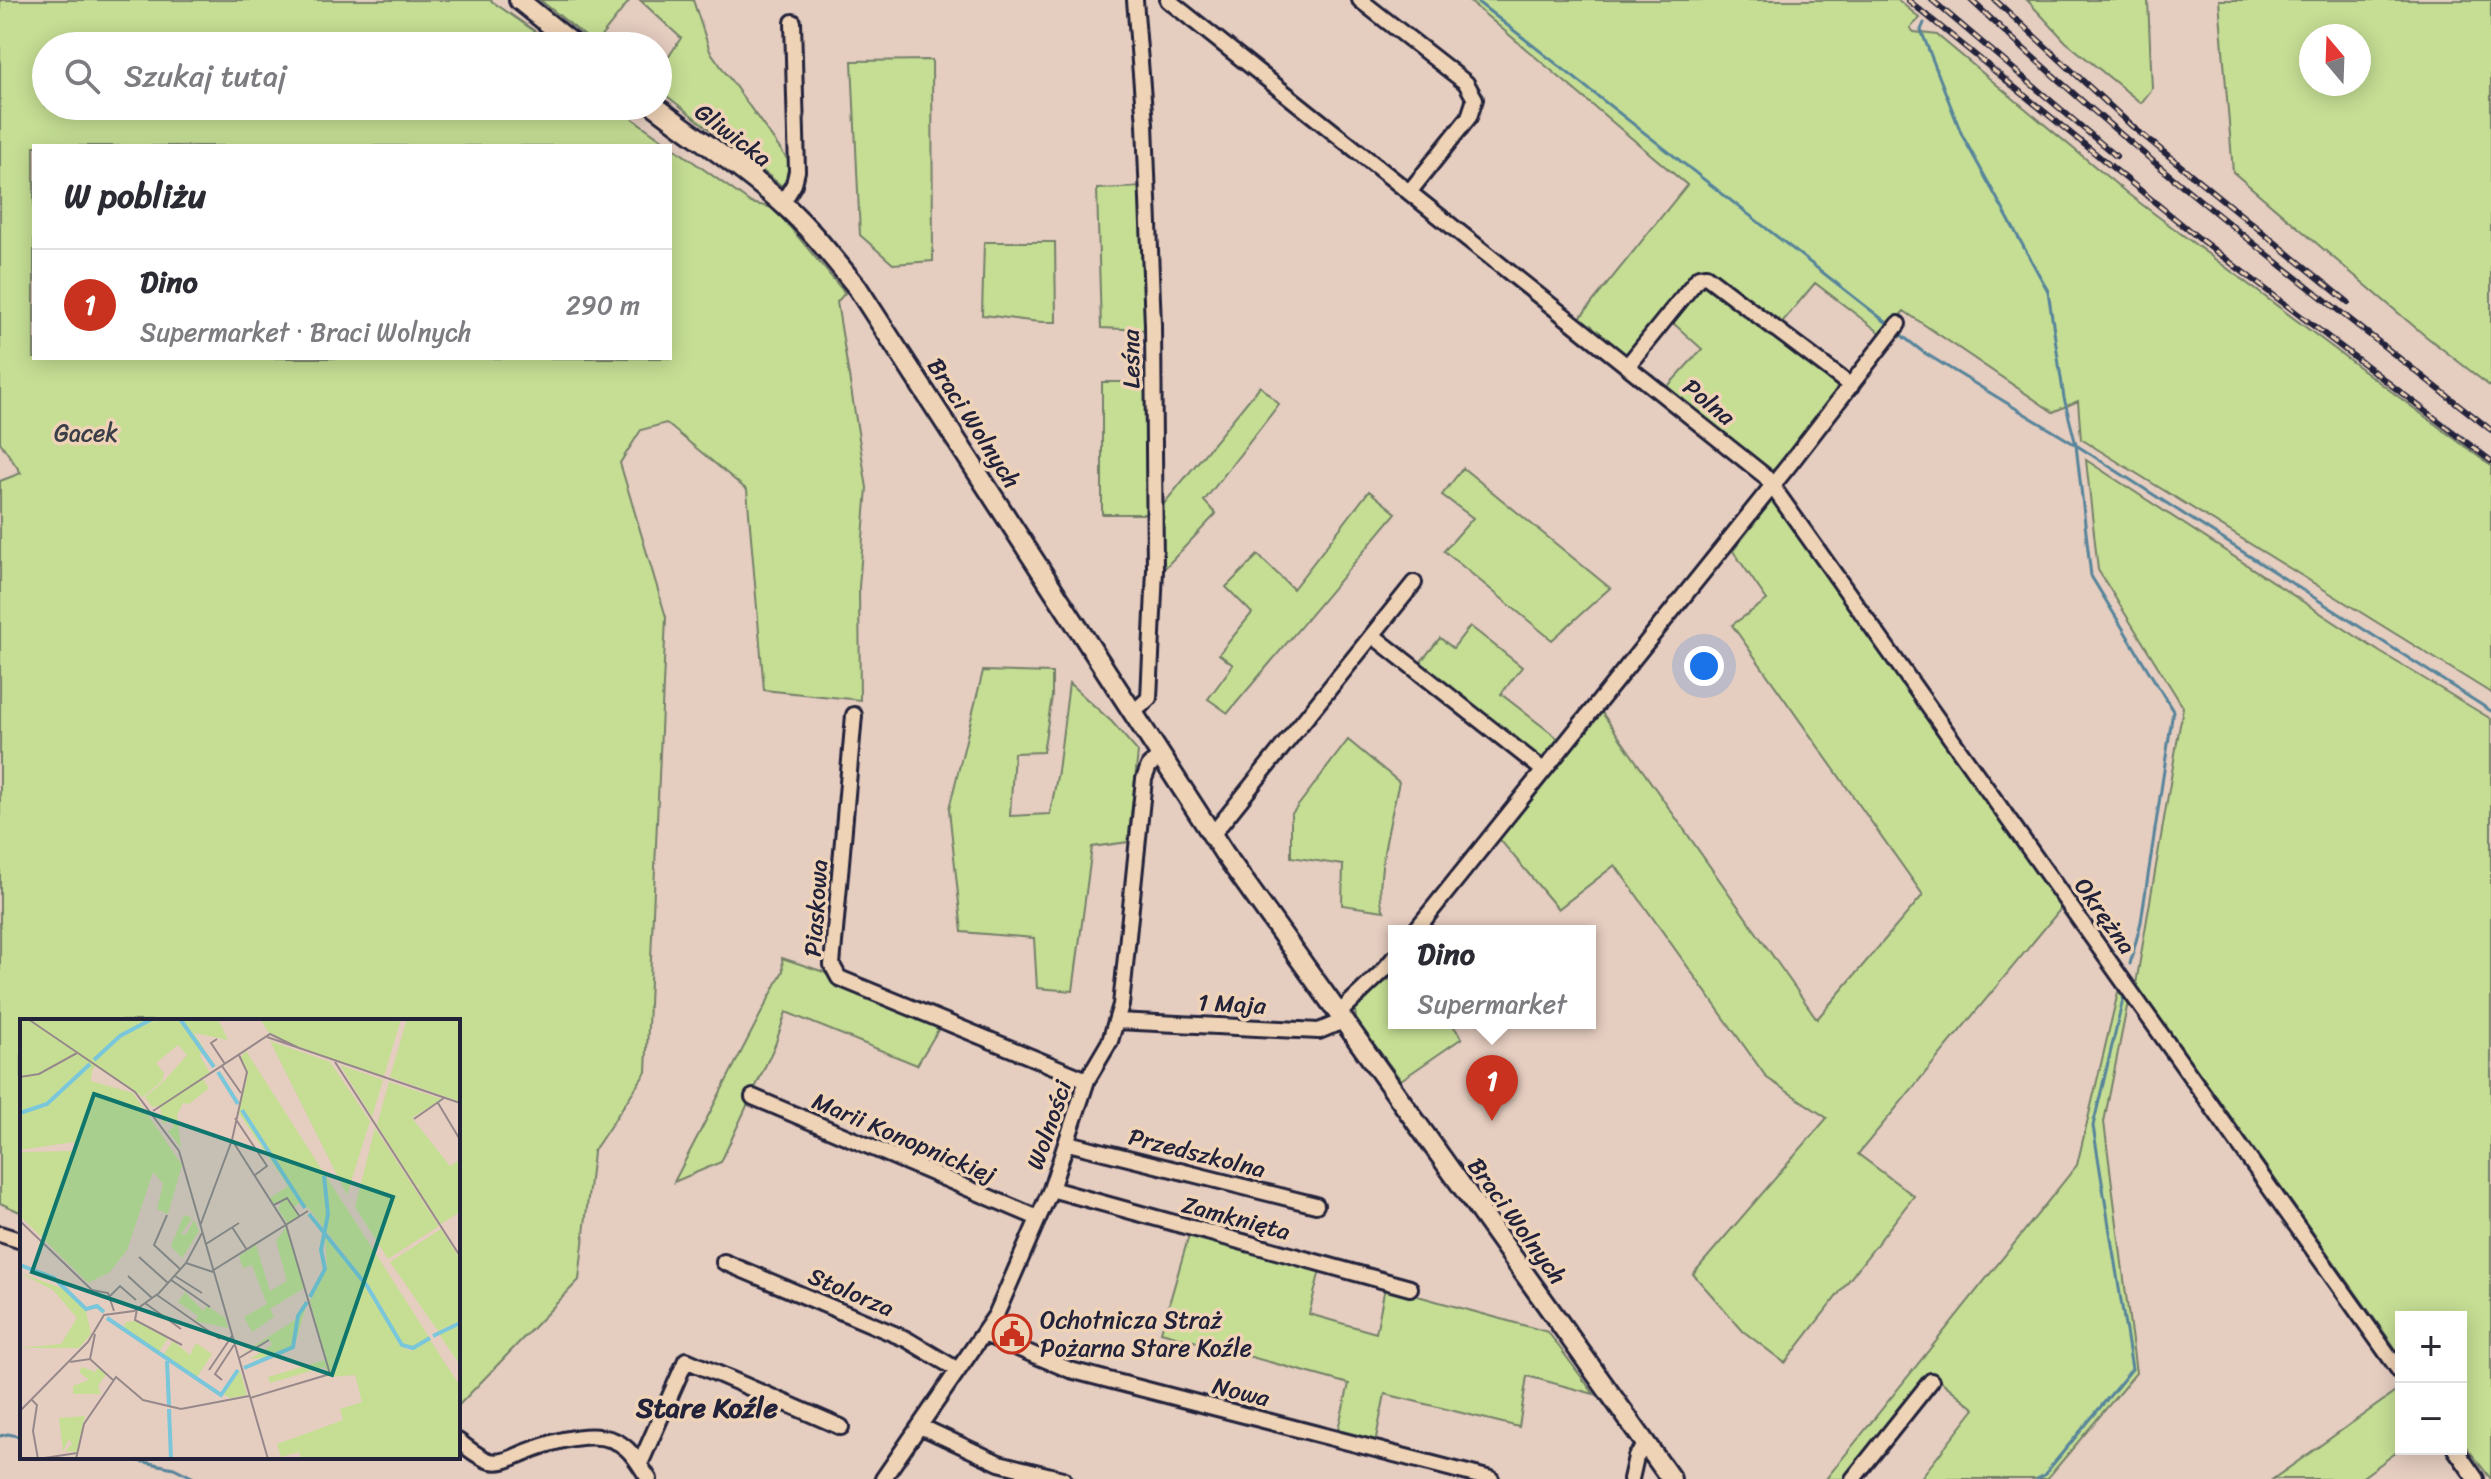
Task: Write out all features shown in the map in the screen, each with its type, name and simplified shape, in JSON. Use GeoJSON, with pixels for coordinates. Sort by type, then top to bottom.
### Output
{"type":"FeatureCollection","features":[{"type":"Feature","properties":{"kind":"main road"},"geometry":{"type":"LineString","coordinates":[[524,2],[559,32]]}},
{"type":"Feature","properties":{"kind":"main road","name":"Gliwicka"},"geometry":{"type":"LineString","coordinates":[[672,118],[782,204]]}},
{"type":"Feature","properties":{"kind":"main road","name":"Braci Wolnych"},"geometry":{"type":"LineString","coordinates":[[782,204],[822,244],[864,297],[1212,835],[1671,1479]]}},
{"type":"Feature","properties":{"kind":"street","name":"Leśna"},"geometry":{"type":"LineString","coordinates":[[1134,712],[1149,698],[1155,570],[1150,230],[1135,0]]}},
{"type":"Feature","properties":{"kind":"street","name":"Polna"},"geometry":{"type":"LineString","coordinates":[[1168,0],[1628,365],[1773,485]]}},
{"type":"Feature","properties":{"kind":"street"},"geometry":{"type":"LineString","coordinates":[[1360,0],[1466,83],[1475,99],[1469,117],[1410,191]]}},
{"type":"Feature","properties":{"kind":"street"},"geometry":{"type":"LineString","coordinates":[[782,204],[794,184],[797,171],[793,22]]}},
{"type":"Feature","properties":{"kind":"street"},"geometry":{"type":"LineString","coordinates":[[1628,365],[1699,277],[1706,276],[1851,386]]}},
{"type":"Feature","properties":{"kind":"street"},"geometry":{"type":"LineString","coordinates":[[1420,925],[1895,328]]}},
{"type":"Feature","properties":{"kind":"street","name":"Okrężna"},"geometry":{"type":"LineString","coordinates":[[1773,485],[2395,1365]]}},
{"type":"Feature","properties":{"kind":"street"},"geometry":{"type":"LineString","coordinates":[[1212,835],[1414,583]]}},
{"type":"Feature","properties":{"kind":"street"},"geometry":{"type":"LineString","coordinates":[[1372,635],[1543,770]]}},
{"type":"Feature","properties":{"kind":"street","name":"Piaskowa"},"geometry":{"type":"LineString","coordinates":[[854,715],[832,965],[835,973],[839,978],[1087,1080]]}},
{"type":"Feature","properties":{"kind":"street","name":"Wolności"},"geometry":{"type":"LineString","coordinates":[[883,1479],[984,1334],[1006,1294],[1051,1189],[1087,1080],[1110,1041],[1121,1005],[1144,779],[1149,766],[1162,755]]}},
{"type":"Feature","properties":{"kind":"street"},"geometry":{"type":"LineString","coordinates":[[1340,1017],[1388,965]]}},
{"type":"Feature","properties":{"kind":"street","name":"1 Maja"},"geometry":{"type":"LineString","coordinates":[[1117,1021],[1319,1031],[1340,1017]]}},
{"type":"Feature","properties":{"kind":"street","name":"Marii Konopnickiej"},"geometry":{"type":"LineString","coordinates":[[753,1097],[1038,1218]]}},
{"type":"Feature","properties":{"kind":"street","name":"Przedszkolna"},"geometry":{"type":"LineString","coordinates":[[1068,1143],[1316,1205]]}},
{"type":"Feature","properties":{"kind":"street","name":"Zamknięta"},"geometry":{"type":"LineString","coordinates":[[1051,1189],[1410,1288]]}},
{"type":"Feature","properties":{"kind":"street"},"geometry":{"type":"LineString","coordinates":[[0,1234],[20,1240]]}},
{"type":"Feature","properties":{"kind":"street","name":"Stolorza"},"geometry":{"type":"LineString","coordinates":[[724,1262],[906,1339],[958,1370]]}},
{"type":"Feature","properties":{"kind":"street","name":"Nowa"},"geometry":{"type":"LineString","coordinates":[[984,1334],[1070,1370],[1491,1479]]}},
{"type":"Feature","properties":{"kind":"street"},"geometry":{"type":"LineString","coordinates":[[640,1464],[686,1360],[841,1427]]}},
{"type":"Feature","properties":{"kind":"street"},"geometry":{"type":"LineString","coordinates":[[1853,1479],[1931,1381]]}},
{"type":"Feature","properties":{"kind":"street"},"geometry":{"type":"LineString","coordinates":[[920,1426],[999,1463],[1063,1479]]}},
{"type":"Feature","properties":{"kind":"street"},"geometry":{"type":"LineString","coordinates":[[460,1442],[490,1461],[499,1461],[549,1444],[595,1437],[621,1443],[649,1479]]}},
{"type":"Feature","properties":{"kind":"street"},"geometry":{"type":"LineString","coordinates":[[1631,1479],[1636,1457],[1647,1445]]}},
{"type":"Feature","properties":{"kind":"street"},"geometry":{"type":"LineString","coordinates":[[2459,1455],[2476,1479]]}},
{"type":"Feature","properties":{"kind":"green space","name":"Gacek"},"geometry":{"type":"Polygon","coordinates":[[[0,0],[490,0],[536,32],[32,32],[32,120],[635,120],[668,144],[32,144],[32,360],[672,360],[672,147],[751,203],[774,208],[845,293],[837,302],[867,488],[859,587],[860,700],[764,690],[747,490],[666,423],[641,430],[620,463],[666,617],[646,1072],[593,1152],[579,1280],[460,1404],[460,1019],[20,1019],[20,1212],[0,1203],[0,481],[21,473],[0,442],[0,0]]]}},
{"type":"Feature","properties":{"kind":"green space"},"geometry":{"type":"Polygon","coordinates":[[[540,0],[630,0],[605,32],[580,32],[540,0]]]}},
{"type":"Feature","properties":{"kind":"green space"},"geometry":{"type":"Polygon","coordinates":[[[640,0],[693,0],[710,51],[790,163],[789,178],[782,186],[672,100],[672,52],[681,38],[640,0]]]}},
{"type":"Feature","properties":{"kind":"green space"},"geometry":{"type":"Polygon","coordinates":[[[1468,0],[1898,0],[1920,18],[1910,28],[1914,32],[1937,35],[2128,194],[2491,466],[2491,693],[2081,439],[2078,401],[2053,412],[1904,311],[1883,335],[1815,283],[1779,326],[1707,272],[1626,360],[1579,319],[1687,185],[1468,0]]]}},
{"type":"Feature","properties":{"kind":"green space"},"geometry":{"type":"Polygon","coordinates":[[[2027,0],[2148,0],[2152,89],[2141,103],[2066,42],[2027,0]]]}},
{"type":"Feature","properties":{"kind":"green space"},"geometry":{"type":"Polygon","coordinates":[[[2219,0],[2491,0],[2491,387],[2423,334],[2233,172],[2219,0]]]}},
{"type":"Feature","properties":{"kind":"green space"},"geometry":{"type":"Polygon","coordinates":[[[932,60],[933,261],[893,264],[860,235],[852,61],[932,60]]]}},
{"type":"Feature","properties":{"kind":"green space"},"geometry":{"type":"Polygon","coordinates":[[[1145,187],[1146,330],[1101,328],[1097,189],[1145,187]]]}},
{"type":"Feature","properties":{"kind":"green space"},"geometry":{"type":"Polygon","coordinates":[[[984,242],[1055,242],[1056,322],[982,315],[984,242]]]}},
{"type":"Feature","properties":{"kind":"green space"},"geometry":{"type":"Polygon","coordinates":[[[1704,282],[1841,388],[1778,468],[1769,471],[1667,387],[1702,349],[1668,322],[1704,282]]]}},
{"type":"Feature","properties":{"kind":"green space"},"geometry":{"type":"Polygon","coordinates":[[[1102,382],[1149,382],[1149,514],[1102,514],[1102,382]]]}},
{"type":"Feature","properties":{"kind":"green space"},"geometry":{"type":"Polygon","coordinates":[[[1260,386],[1279,404],[1204,501],[1216,514],[1161,572],[1162,506],[1260,386]]]}},
{"type":"Feature","properties":{"kind":"green space"},"geometry":{"type":"Polygon","coordinates":[[[2086,460],[2380,652],[2491,719],[2491,1479],[2467,1448],[2467,1311],[2395,1311],[2395,1348],[2136,984],[2183,707],[2098,570],[2086,460]]]}},
{"type":"Feature","properties":{"kind":"green space"},"geometry":{"type":"Polygon","coordinates":[[[1463,468],[1610,588],[1552,640],[1444,551],[1473,518],[1442,495],[1463,468]]]}},
{"type":"Feature","properties":{"kind":"green space"},"geometry":{"type":"Polygon","coordinates":[[[1369,491],[1396,513],[1228,713],[1208,699],[1233,665],[1219,654],[1252,613],[1226,587],[1258,555],[1293,589],[1369,491]]]}},
{"type":"Feature","properties":{"kind":"green space"},"geometry":{"type":"Polygon","coordinates":[[[1774,498],[2063,906],[1858,1154],[1914,1196],[1785,1363],[1743,1331],[1693,1274],[1827,1118],[1767,1078],[1615,865],[1558,909],[1496,835],[1598,707],[1817,1019],[1923,895],[1732,625],[1767,600],[1733,551],[1774,498]]]}},
{"type":"Feature","properties":{"kind":"green space"},"geometry":{"type":"Polygon","coordinates":[[[1470,626],[1522,667],[1501,694],[1560,740],[1543,761],[1419,664],[1440,638],[1453,648],[1470,626]]]}},
{"type":"Feature","properties":{"kind":"green space"},"geometry":{"type":"Polygon","coordinates":[[[983,671],[1052,673],[1052,697],[1043,752],[1014,753],[1010,816],[1050,814],[1069,683],[1112,722],[1138,752],[1128,842],[1092,847],[1073,991],[1037,988],[1034,938],[962,932],[949,809],[983,671]]]}},
{"type":"Feature","properties":{"kind":"green space"},"geometry":{"type":"Polygon","coordinates":[[[1348,740],[1399,782],[1382,867],[1380,885],[1384,911],[1342,905],[1343,865],[1291,857],[1291,815],[1348,740]]]}},
{"type":"Feature","properties":{"kind":"green space"},"geometry":{"type":"Polygon","coordinates":[[[782,958],[824,972],[839,986],[941,1025],[917,1065],[786,1012],[775,1045],[721,1162],[674,1182],[783,971],[782,958]]]}},
{"type":"Feature","properties":{"kind":"green space"},"geometry":{"type":"Polygon","coordinates":[[[1388,980],[1388,1029],[1455,1029],[1462,1038],[1401,1080],[1356,1020],[1355,1009],[1367,992],[1388,980]]]}},
{"type":"Feature","properties":{"kind":"green space"},"geometry":{"type":"Polygon","coordinates":[[[2120,984],[2129,997],[2104,1122],[2136,1373],[2047,1479],[1920,1479],[1975,1409],[1932,1374],[1848,1479],[1826,1479],[2077,1165],[2120,984]]]}},
{"type":"Feature","properties":{"kind":"green space"},"geometry":{"type":"Polygon","coordinates":[[[1189,1235],[1320,1270],[1309,1314],[1376,1333],[1385,1287],[1548,1332],[1594,1394],[1527,1376],[1519,1427],[1385,1394],[1375,1443],[1337,1433],[1349,1384],[1161,1332],[1189,1235]]]}},
{"type":"Feature","properties":{"kind":"green space"},"geometry":{"type":"Polygon","coordinates":[[[2395,1392],[2395,1453],[2360,1479],[2273,1479],[2395,1392]]]}},
{"type":"Feature","properties":{"kind":"waterway"},"geometry":{"type":"LineString","coordinates":[[1475,0],[1891,326]]}},
{"type":"Feature","properties":{"kind":"waterway"},"geometry":{"type":"LineString","coordinates":[[1924,23],[1921,30],[1962,135],[2048,291],[2064,398],[2076,445],[2091,576],[2173,711],[2141,922],[2130,964]]}},
{"type":"Feature","properties":{"kind":"waterway"},"geometry":{"type":"LineString","coordinates":[[1896,331],[1923,352],[2076,445],[2491,711]]}},
{"type":"Feature","properties":{"kind":"waterway"},"geometry":{"type":"LineString","coordinates":[[2037,1479],[2044,1475],[2132,1369],[2093,1126],[2124,995]]}},
{"type":"Feature","properties":{"kind":"waterway"},"geometry":{"type":"LineString","coordinates":[[0,1436],[20,1437]]}},
{"type":"Feature","properties":{"kind":"waterway"},"geometry":{"type":"LineString","coordinates":[[130,1459],[174,1468],[196,1479]]}},
{"type":"Feature","properties":{"kind":"railway"},"geometry":{"type":"LineString","coordinates":[[1908,0],[2201,240],[2491,461]]}},
{"type":"Feature","properties":{"kind":"railway"},"geometry":{"type":"LineString","coordinates":[[1932,0],[2116,156]]}},
{"type":"Feature","properties":{"kind":"railway"},"geometry":{"type":"LineString","coordinates":[[1971,0],[2160,168],[2491,430]]}},
{"type":"Feature","properties":{"kind":"railway"},"geometry":{"type":"LineString","coordinates":[[1995,0],[2133,127],[2348,302]]}},
{"type":"Feature","properties":{"kind":"place","name":"Dino"},"geometry":{"type":"Point","coordinates":[1492,1121]}},
{"type":"Feature","properties":{"kind":"place","name":"Ochotnicza Straż Pożarna Stare Koźle"},"geometry":{"type":"Point","coordinates":[1012,1334]}},
{"type":"Feature","properties":{"kind":"district","name":"Stare Koźle"},"geometry":{"type":"Point","coordinates":[707,1407]}}]}
